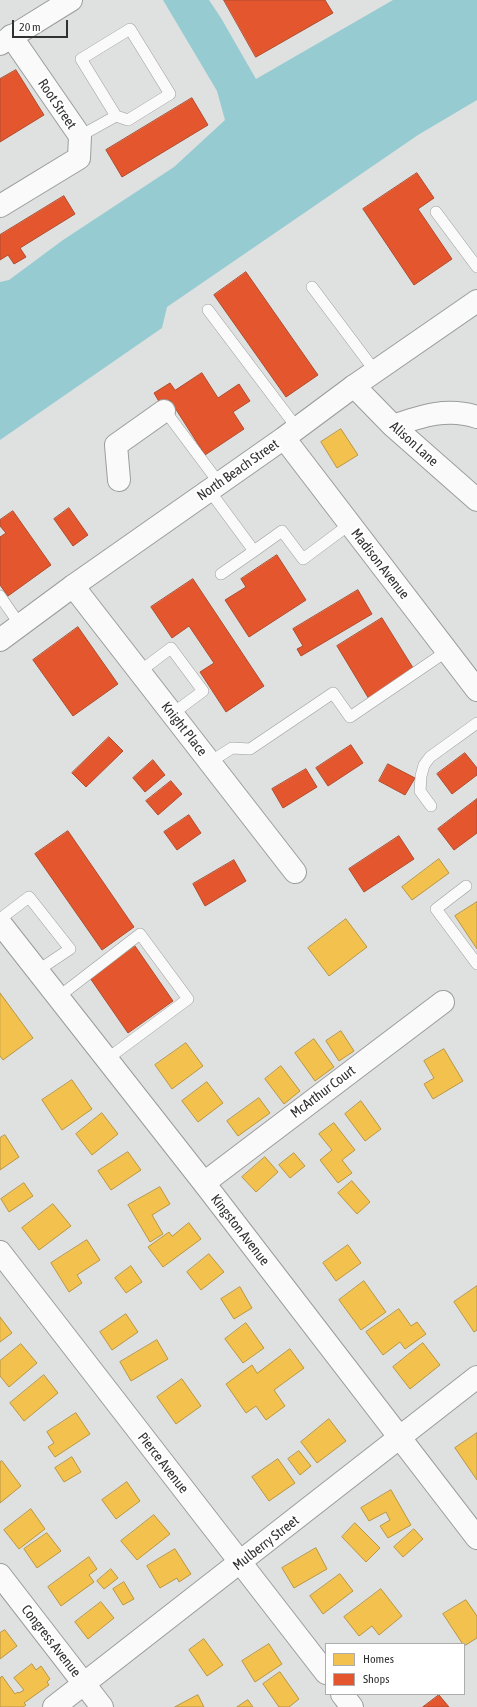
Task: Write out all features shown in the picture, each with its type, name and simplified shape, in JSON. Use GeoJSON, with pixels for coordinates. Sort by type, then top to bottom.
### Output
{"type":"FeatureCollection","features":[{"type":"Feature","properties":{"kind":"street"},"geometry":{"type":"LineString","coordinates":[[6,40],[71,0]]}},
{"type":"Feature","properties":{"kind":"street","name":"Root Street"},"geometry":{"type":"LineString","coordinates":[[0,206],[78,158],[80,136],[6,40]]}},
{"type":"Feature","properties":{"kind":"street","name":"North Beach Street"},"geometry":{"type":"LineString","coordinates":[[0,640],[73,586],[291,433],[375,371],[477,301]]}},
{"type":"Feature","properties":{"kind":"street","name":"Alison Lane"},"geometry":{"type":"LineString","coordinates":[[354,386],[393,426],[477,500]]}},
{"type":"Feature","properties":{"kind":"street"},"geometry":{"type":"LineString","coordinates":[[119,480],[116,445],[163,409]]}},
{"type":"Feature","properties":{"kind":"street"},"geometry":{"type":"LineString","coordinates":[[393,426],[426,414],[451,413],[477,417]]}},
{"type":"Feature","properties":{"kind":"street","name":"Madison Avenue"},"geometry":{"type":"LineString","coordinates":[[291,433],[350,524],[477,690]]}},
{"type":"Feature","properties":{"kind":"street","name":"Knight Place"},"geometry":{"type":"LineString","coordinates":[[73,586],[295,872]]}},
{"type":"Feature","properties":{"kind":"street","name":"Kingston Avenue"},"geometry":{"type":"LineString","coordinates":[[0,923],[57,998],[204,1183],[477,1538]]}},
{"type":"Feature","properties":{"kind":"street","name":"McArthur Court"},"geometry":{"type":"LineString","coordinates":[[204,1183],[443,1002]]}},
{"type":"Feature","properties":{"kind":"street","name":"Pierce Avenue"},"geometry":{"type":"LineString","coordinates":[[0,1252],[325,1672]]}},
{"type":"Feature","properties":{"kind":"street","name":"Mulberry Street"},"geometry":{"type":"LineString","coordinates":[[54,1707],[241,1563],[477,1377]]}},
{"type":"Feature","properties":{"kind":"street","name":"Congress Avenue"},"geometry":{"type":"LineString","coordinates":[[0,1575],[102,1707]]}},
{"type":"Feature","properties":{"kind":"street"},"geometry":{"type":"LineString","coordinates":[[343,1695],[352,1707]]}},
{"type":"Feature","properties":{"kind":"lane"},"geometry":{"type":"LineString","coordinates":[[80,136],[116,116],[128,120],[170,94],[130,29],[81,59],[116,116]]}},
{"type":"Feature","properties":{"kind":"lane"},"geometry":{"type":"LineString","coordinates":[[436,212],[477,267]]}},
{"type":"Feature","properties":{"kind":"lane"},"geometry":{"type":"LineString","coordinates":[[312,287],[375,371]]}},
{"type":"Feature","properties":{"kind":"lane"},"geometry":{"type":"LineString","coordinates":[[208,310],[291,433]]}},
{"type":"Feature","properties":{"kind":"lane"},"geometry":{"type":"LineString","coordinates":[[163,409],[254,551]]}},
{"type":"Feature","properties":{"kind":"lane"},"geometry":{"type":"LineString","coordinates":[[221,574],[282,531],[303,559],[350,524]]}},
{"type":"Feature","properties":{"kind":"lane"},"geometry":{"type":"LineString","coordinates":[[0,596],[20,625]]}},
{"type":"Feature","properties":{"kind":"lane"},"geometry":{"type":"LineString","coordinates":[[139,672],[171,648],[203,691],[172,714]]}},
{"type":"Feature","properties":{"kind":"lane"},"geometry":{"type":"LineString","coordinates":[[210,762],[232,748],[250,749],[333,693],[350,717],[447,651]]}},
{"type":"Feature","properties":{"kind":"lane"},"geometry":{"type":"LineString","coordinates":[[431,806],[420,791],[421,776],[424,765],[430,757],[477,723]]}},
{"type":"Feature","properties":{"kind":"lane"},"geometry":{"type":"LineString","coordinates":[[466,886],[436,909],[477,964]]}},
{"type":"Feature","properties":{"kind":"lane"},"geometry":{"type":"LineString","coordinates":[[0,919],[29,896],[70,949],[37,971]]}},
{"type":"Feature","properties":{"kind":"lane"},"geometry":{"type":"LineString","coordinates":[[57,998],[140,934],[188,999],[107,1059]]}},
{"type":"Feature","properties":{"kind":"water"},"geometry":{"type":"Polygon","coordinates":[[[163,0],[209,0],[256,79],[393,0],[477,0],[477,100],[418,135],[167,307],[162,328],[0,440],[0,282],[9,280],[63,240],[174,167],[225,120],[217,91],[163,0]]]}},
{"type":"Feature","properties":{"kind":"building: Homes"},"geometry":{"type":"Polygon","coordinates":[[[341,429],[358,455],[337,468],[321,442],[341,429]]]}},
{"type":"Feature","properties":{"kind":"building: Homes"},"geometry":{"type":"Polygon","coordinates":[[[439,859],[449,873],[412,900],[402,887],[439,859]]]}},
{"type":"Feature","properties":{"kind":"building: Homes"},"geometry":{"type":"Polygon","coordinates":[[[477,902],[477,949],[455,916],[477,902]]]}},
{"type":"Feature","properties":{"kind":"building: Homes"},"geometry":{"type":"Polygon","coordinates":[[[346,919],[367,947],[329,976],[308,948],[346,919]]]}},
{"type":"Feature","properties":{"kind":"building: Homes"},"geometry":{"type":"Polygon","coordinates":[[[0,993],[33,1038],[3,1060],[0,1056],[0,993]]]}},
{"type":"Feature","properties":{"kind":"building: Homes"},"geometry":{"type":"Polygon","coordinates":[[[341,1031],[354,1051],[339,1061],[326,1041],[341,1031]]]}},
{"type":"Feature","properties":{"kind":"building: Homes"},"geometry":{"type":"Polygon","coordinates":[[[314,1039],[334,1067],[315,1081],[295,1053],[314,1039]]]}},
{"type":"Feature","properties":{"kind":"building: Homes"},"geometry":{"type":"Polygon","coordinates":[[[186,1043],[203,1066],[172,1089],[155,1065],[186,1043]]]}},
{"type":"Feature","properties":{"kind":"building: Homes"},"geometry":{"type":"Polygon","coordinates":[[[444,1049],[463,1081],[433,1099],[424,1084],[434,1078],[424,1061],[444,1049]]]}},
{"type":"Feature","properties":{"kind":"building: Homes"},"geometry":{"type":"Polygon","coordinates":[[[281,1066],[300,1091],[284,1104],[265,1079],[281,1066]]]}},
{"type":"Feature","properties":{"kind":"building: Homes"},"geometry":{"type":"Polygon","coordinates":[[[72,1080],[92,1109],[62,1130],[42,1100],[72,1080]]]}},
{"type":"Feature","properties":{"kind":"building: Homes"},"geometry":{"type":"Polygon","coordinates":[[[207,1082],[223,1103],[198,1122],[182,1101],[207,1082]]]}},
{"type":"Feature","properties":{"kind":"building: Homes"},"geometry":{"type":"Polygon","coordinates":[[[259,1098],[270,1113],[238,1136],[227,1121],[259,1098]]]}},
{"type":"Feature","properties":{"kind":"building: Homes"},"geometry":{"type":"Polygon","coordinates":[[[361,1101],[381,1129],[365,1141],[345,1114],[361,1101]]]}},
{"type":"Feature","properties":{"kind":"building: Homes"},"geometry":{"type":"Polygon","coordinates":[[[102,1113],[118,1134],[92,1155],[76,1134],[102,1113]]]}},
{"type":"Feature","properties":{"kind":"building: Homes"},"geometry":{"type":"Polygon","coordinates":[[[334,1123],[355,1150],[342,1160],[352,1173],[338,1183],[320,1160],[332,1150],[319,1134],[334,1123]]]}},
{"type":"Feature","properties":{"kind":"building: Homes"},"geometry":{"type":"Polygon","coordinates":[[[5,1135],[19,1157],[0,1170],[0,1138],[5,1135]]]}},
{"type":"Feature","properties":{"kind":"building: Homes"},"geometry":{"type":"Polygon","coordinates":[[[128,1152],[141,1170],[111,1190],[98,1171],[128,1152]]]}},
{"type":"Feature","properties":{"kind":"building: Homes"},"geometry":{"type":"Polygon","coordinates":[[[294,1153],[305,1166],[290,1178],[279,1165],[294,1153]]]}},
{"type":"Feature","properties":{"kind":"building: Homes"},"geometry":{"type":"Polygon","coordinates":[[[265,1157],[278,1172],[256,1192],[242,1177],[265,1157]]]}},
{"type":"Feature","properties":{"kind":"building: Homes"},"geometry":{"type":"Polygon","coordinates":[[[352,1181],[370,1202],[357,1214],[338,1193],[352,1181]]]}},
{"type":"Feature","properties":{"kind":"building: Homes"},"geometry":{"type":"Polygon","coordinates":[[[24,1183],[33,1196],[9,1212],[1,1199],[24,1183]]]}},
{"type":"Feature","properties":{"kind":"building: Homes"},"geometry":{"type":"Polygon","coordinates":[[[160,1187],[170,1204],[152,1215],[163,1234],[150,1242],[128,1205],[160,1187]]]}},
{"type":"Feature","properties":{"kind":"building: Homes"},"geometry":{"type":"Polygon","coordinates":[[[53,1204],[71,1226],[39,1250],[22,1228],[53,1204]]]}},
{"type":"Feature","properties":{"kind":"building: Homes"},"geometry":{"type":"Polygon","coordinates":[[[189,1223],[201,1239],[163,1267],[148,1247],[169,1232],[172,1236],[189,1223]]]}},
{"type":"Feature","properties":{"kind":"building: Homes"},"geometry":{"type":"Polygon","coordinates":[[[87,1240],[100,1260],[77,1275],[82,1283],[69,1292],[51,1263],[87,1240]]]}},
{"type":"Feature","properties":{"kind":"building: Homes"},"geometry":{"type":"Polygon","coordinates":[[[348,1245],[361,1263],[336,1281],[323,1263],[348,1245]]]}},
{"type":"Feature","properties":{"kind":"building: Homes"},"geometry":{"type":"Polygon","coordinates":[[[209,1254],[224,1272],[201,1290],[187,1272],[209,1254]]]}},
{"type":"Feature","properties":{"kind":"building: Homes"},"geometry":{"type":"Polygon","coordinates":[[[131,1266],[142,1282],[126,1293],[115,1278],[131,1266]]]}},
{"type":"Feature","properties":{"kind":"building: Homes"},"geometry":{"type":"Polygon","coordinates":[[[364,1281],[386,1312],[361,1330],[339,1300],[364,1281]]]}},
{"type":"Feature","properties":{"kind":"building: Homes"},"geometry":{"type":"Polygon","coordinates":[[[477,1286],[477,1330],[474,1332],[454,1302],[477,1286]]]}},
{"type":"Feature","properties":{"kind":"building: Homes"},"geometry":{"type":"Polygon","coordinates":[[[240,1287],[252,1308],[234,1319],[221,1299],[240,1287]]]}},
{"type":"Feature","properties":{"kind":"building: Homes"},"geometry":{"type":"Polygon","coordinates":[[[399,1309],[411,1326],[417,1322],[426,1334],[405,1349],[400,1342],[383,1355],[366,1332],[399,1309]]]}},
{"type":"Feature","properties":{"kind":"building: Homes"},"geometry":{"type":"Polygon","coordinates":[[[126,1314],[138,1332],[112,1350],[100,1332],[126,1314]]]}},
{"type":"Feature","properties":{"kind":"building: Homes"},"geometry":{"type":"Polygon","coordinates":[[[0,1317],[12,1333],[0,1342],[0,1317]]]}},
{"type":"Feature","properties":{"kind":"building: Homes"},"geometry":{"type":"Polygon","coordinates":[[[246,1323],[264,1348],[243,1363],[225,1339],[246,1323]]]}},
{"type":"Feature","properties":{"kind":"building: Homes"},"geometry":{"type":"Polygon","coordinates":[[[157,1340],[168,1359],[131,1381],[120,1362],[157,1340]]]}},
{"type":"Feature","properties":{"kind":"building: Homes"},"geometry":{"type":"Polygon","coordinates":[[[423,1343],[440,1365],[410,1389],[393,1367],[423,1343]]]}},
{"type":"Feature","properties":{"kind":"building: Homes"},"geometry":{"type":"Polygon","coordinates":[[[21,1344],[37,1363],[9,1387],[0,1376],[0,1361],[21,1344]]]}},
{"type":"Feature","properties":{"kind":"building: Homes"},"geometry":{"type":"Polygon","coordinates":[[[290,1349],[304,1368],[274,1390],[285,1406],[266,1420],[256,1406],[246,1413],[226,1384],[252,1365],[257,1373],[290,1349]]]}},
{"type":"Feature","properties":{"kind":"building: Homes"},"geometry":{"type":"Polygon","coordinates":[[[44,1375],[58,1393],[24,1421],[10,1403],[44,1375]]]}},
{"type":"Feature","properties":{"kind":"building: Homes"},"geometry":{"type":"Polygon","coordinates":[[[182,1379],[201,1406],[176,1424],[157,1397],[182,1379]]]}},
{"type":"Feature","properties":{"kind":"building: Homes"},"geometry":{"type":"Polygon","coordinates":[[[76,1413],[90,1434],[55,1457],[48,1447],[54,1443],[47,1432],[76,1413]]]}},
{"type":"Feature","properties":{"kind":"building: Homes"},"geometry":{"type":"Polygon","coordinates":[[[329,1419],[346,1441],[317,1463],[301,1442],[329,1419]]]}},
{"type":"Feature","properties":{"kind":"building: Homes"},"geometry":{"type":"Polygon","coordinates":[[[477,1433],[477,1480],[455,1448],[477,1433]]]}},
{"type":"Feature","properties":{"kind":"building: Homes"},"geometry":{"type":"Polygon","coordinates":[[[299,1451],[311,1466],[300,1475],[288,1459],[299,1451]]]}},
{"type":"Feature","properties":{"kind":"building: Homes"},"geometry":{"type":"Polygon","coordinates":[[[72,1457],[81,1472],[64,1482],[55,1468],[72,1457]]]}},
{"type":"Feature","properties":{"kind":"building: Homes"},"geometry":{"type":"Polygon","coordinates":[[[278,1459],[295,1483],[269,1501],[252,1477],[278,1459]]]}},
{"type":"Feature","properties":{"kind":"building: Homes"},"geometry":{"type":"Polygon","coordinates":[[[2,1461],[21,1486],[0,1503],[0,1462],[2,1461]]]}},
{"type":"Feature","properties":{"kind":"building: Homes"},"geometry":{"type":"Polygon","coordinates":[[[127,1482],[140,1501],[116,1519],[102,1500],[127,1482]]]}},
{"type":"Feature","properties":{"kind":"building: Homes"},"geometry":{"type":"Polygon","coordinates":[[[391,1490],[411,1525],[388,1538],[380,1526],[390,1520],[386,1512],[369,1521],[361,1508],[391,1490]]]}},
{"type":"Feature","properties":{"kind":"building: Homes"},"geometry":{"type":"Polygon","coordinates":[[[31,1509],[45,1529],[19,1549],[4,1530],[31,1509]]]}},
{"type":"Feature","properties":{"kind":"building: Homes"},"geometry":{"type":"Polygon","coordinates":[[[154,1515],[170,1534],[137,1560],[121,1541],[154,1515]]]}},
{"type":"Feature","properties":{"kind":"building: Homes"},"geometry":{"type":"Polygon","coordinates":[[[355,1523],[380,1548],[366,1562],[342,1537],[355,1523]]]}},
{"type":"Feature","properties":{"kind":"building: Homes"},"geometry":{"type":"Polygon","coordinates":[[[414,1529],[423,1539],[403,1557],[394,1547],[414,1529]]]}},
{"type":"Feature","properties":{"kind":"building: Homes"},"geometry":{"type":"Polygon","coordinates":[[[47,1533],[61,1551],[37,1568],[24,1549],[47,1533]]]}},
{"type":"Feature","properties":{"kind":"building: Homes"},"geometry":{"type":"Polygon","coordinates":[[[316,1548],[327,1569],[294,1588],[282,1568],[316,1548]]]}},
{"type":"Feature","properties":{"kind":"building: Homes"},"geometry":{"type":"Polygon","coordinates":[[[175,1549],[191,1574],[179,1582],[177,1578],[160,1588],[147,1566],[175,1549]]]}},
{"type":"Feature","properties":{"kind":"building: Homes"},"geometry":{"type":"Polygon","coordinates":[[[89,1557],[97,1569],[89,1575],[94,1582],[61,1606],[48,1587],[89,1557]]]}},
{"type":"Feature","properties":{"kind":"building: Homes"},"geometry":{"type":"Polygon","coordinates":[[[111,1569],[118,1578],[104,1589],[97,1581],[111,1569]]]}},
{"type":"Feature","properties":{"kind":"building: Homes"},"geometry":{"type":"Polygon","coordinates":[[[340,1574],[353,1591],[323,1614],[310,1596],[340,1574]]]}},
{"type":"Feature","properties":{"kind":"building: Homes"},"geometry":{"type":"Polygon","coordinates":[[[124,1582],[134,1599],[123,1605],[113,1589],[124,1582]]]}},
{"type":"Feature","properties":{"kind":"building: Homes"},"geometry":{"type":"Polygon","coordinates":[[[381,1589],[402,1616],[379,1635],[372,1626],[359,1636],[344,1617],[381,1589]]]}},
{"type":"Feature","properties":{"kind":"building: Homes"},"geometry":{"type":"Polygon","coordinates":[[[466,1600],[477,1616],[477,1638],[465,1645],[465,1643],[462,1643],[443,1614],[466,1600]]]}},
{"type":"Feature","properties":{"kind":"building: Homes"},"geometry":{"type":"Polygon","coordinates":[[[101,1602],[114,1618],[88,1639],[75,1622],[101,1602]]]}},
{"type":"Feature","properties":{"kind":"building: Homes"},"geometry":{"type":"Polygon","coordinates":[[[5,1630],[17,1646],[0,1659],[0,1633],[5,1630]]]}},
{"type":"Feature","properties":{"kind":"building: Homes"},"geometry":{"type":"Polygon","coordinates":[[[204,1639],[223,1665],[207,1676],[189,1650],[204,1639]]]}},
{"type":"Feature","properties":{"kind":"building: Homes"},"geometry":{"type":"Polygon","coordinates":[[[269,1644],[282,1664],[255,1682],[242,1661],[269,1644]]]}},
{"type":"Feature","properties":{"kind":"building: Homes"},"geometry":{"type":"Polygon","coordinates":[[[32,1664],[36,1670],[41,1666],[50,1679],[47,1682],[49,1685],[24,1703],[26,1705],[23,1707],[0,1707],[0,1678],[2,1676],[15,1694],[18,1692],[19,1693],[24,1690],[14,1678],[32,1664]]]}},
{"type":"Feature","properties":{"kind":"building: Homes"},"geometry":{"type":"Polygon","coordinates":[[[280,1672],[299,1699],[289,1707],[279,1707],[263,1684],[280,1672]]]}},
{"type":"Feature","properties":{"kind":"building: Homes"},"geometry":{"type":"Polygon","coordinates":[[[198,1695],[204,1707],[175,1707],[198,1695]]]}},
{"type":"Feature","properties":{"kind":"building: Homes"},"geometry":{"type":"Polygon","coordinates":[[[248,1700],[253,1707],[237,1707],[248,1700]]]}},
{"type":"Feature","properties":{"kind":"building: Shops"},"geometry":{"type":"Polygon","coordinates":[[[224,0],[325,0],[333,13],[256,57],[224,0]]]}},
{"type":"Feature","properties":{"kind":"building: Shops"},"geometry":{"type":"Polygon","coordinates":[[[16,70],[44,115],[0,142],[0,79],[16,70]]]}},
{"type":"Feature","properties":{"kind":"building: Shops"},"geometry":{"type":"Polygon","coordinates":[[[192,98],[208,125],[122,177],[106,150],[192,98]]]}},
{"type":"Feature","properties":{"kind":"building: Shops"},"geometry":{"type":"Polygon","coordinates":[[[417,173],[434,198],[418,209],[452,259],[414,285],[363,209],[417,173]]]}},
{"type":"Feature","properties":{"kind":"building: Shops"},"geometry":{"type":"Polygon","coordinates":[[[64,196],[75,214],[20,248],[26,257],[14,264],[8,255],[0,260],[0,235],[64,196]]]}},
{"type":"Feature","properties":{"kind":"building: Shops"},"geometry":{"type":"Polygon","coordinates":[[[246,272],[318,375],[286,397],[214,295],[246,272]]]}},
{"type":"Feature","properties":{"kind":"building: Shops"},"geometry":{"type":"Polygon","coordinates":[[[202,373],[218,398],[239,384],[250,401],[233,412],[244,429],[205,455],[170,400],[161,405],[154,393],[170,383],[175,390],[202,373]]]}},
{"type":"Feature","properties":{"kind":"building: Shops"},"geometry":{"type":"Polygon","coordinates":[[[69,508],[88,535],[73,546],[54,519],[69,508]]]}},
{"type":"Feature","properties":{"kind":"building: Shops"},"geometry":{"type":"Polygon","coordinates":[[[13,511],[51,565],[8,596],[0,585],[0,537],[6,533],[0,526],[0,520],[13,511]]]}},
{"type":"Feature","properties":{"kind":"building: Shops"},"geometry":{"type":"Polygon","coordinates":[[[277,555],[306,600],[249,637],[225,600],[246,587],[241,579],[277,555]]]}},
{"type":"Feature","properties":{"kind":"building: Shops"},"geometry":{"type":"Polygon","coordinates":[[[193,579],[264,686],[226,712],[200,672],[214,663],[189,626],[172,638],[151,607],[193,579]]]}},
{"type":"Feature","properties":{"kind":"building: Shops"},"geometry":{"type":"Polygon","coordinates":[[[358,590],[372,614],[301,656],[297,649],[303,646],[293,629],[358,590]]]}},
{"type":"Feature","properties":{"kind":"building: Shops"},"geometry":{"type":"Polygon","coordinates":[[[382,618],[415,671],[369,699],[337,646],[382,618]]]}},
{"type":"Feature","properties":{"kind":"building: Shops"},"geometry":{"type":"Polygon","coordinates":[[[78,627],[118,684],[73,716],[33,660],[78,627]]]}},
{"type":"Feature","properties":{"kind":"building: Shops"},"geometry":{"type":"Polygon","coordinates":[[[109,737],[123,751],[86,787],[72,773],[109,737]]]}},
{"type":"Feature","properties":{"kind":"building: Shops"},"geometry":{"type":"Polygon","coordinates":[[[351,745],[363,763],[328,786],[316,768],[351,745]]]}},
{"type":"Feature","properties":{"kind":"building: Shops"},"geometry":{"type":"Polygon","coordinates":[[[465,753],[477,768],[477,775],[452,794],[437,774],[465,753]]]}},
{"type":"Feature","properties":{"kind":"building: Shops"},"geometry":{"type":"Polygon","coordinates":[[[153,760],[165,775],[145,792],[133,778],[153,760]]]}},
{"type":"Feature","properties":{"kind":"building: Shops"},"geometry":{"type":"Polygon","coordinates":[[[388,764],[415,778],[405,795],[379,781],[388,764]]]}},
{"type":"Feature","properties":{"kind":"building: Shops"},"geometry":{"type":"Polygon","coordinates":[[[306,769],[317,787],[283,808],[272,789],[306,769]]]}},
{"type":"Feature","properties":{"kind":"building: Shops"},"geometry":{"type":"Polygon","coordinates":[[[171,781],[182,794],[158,815],[146,801],[171,781]]]}},
{"type":"Feature","properties":{"kind":"building: Shops"},"geometry":{"type":"Polygon","coordinates":[[[477,799],[477,833],[454,850],[438,829],[477,799]]]}},
{"type":"Feature","properties":{"kind":"building: Shops"},"geometry":{"type":"Polygon","coordinates":[[[189,815],[201,833],[177,850],[164,832],[189,815]]]}},
{"type":"Feature","properties":{"kind":"building: Shops"},"geometry":{"type":"Polygon","coordinates":[[[68,831],[134,927],[102,950],[35,854],[68,831]]]}},
{"type":"Feature","properties":{"kind":"building: Shops"},"geometry":{"type":"Polygon","coordinates":[[[399,836],[414,859],[364,892],[349,869],[399,836]]]}},
{"type":"Feature","properties":{"kind":"building: Shops"},"geometry":{"type":"Polygon","coordinates":[[[234,860],[246,881],[205,906],[193,884],[234,860]]]}},
{"type":"Feature","properties":{"kind":"building: Shops"},"geometry":{"type":"Polygon","coordinates":[[[135,946],[173,1001],[128,1033],[90,978],[135,946]]]}},
{"type":"Feature","properties":{"kind":"building: Shops"},"geometry":{"type":"Polygon","coordinates":[[[439,1695],[449,1707],[423,1707],[439,1695]]]}}]}
